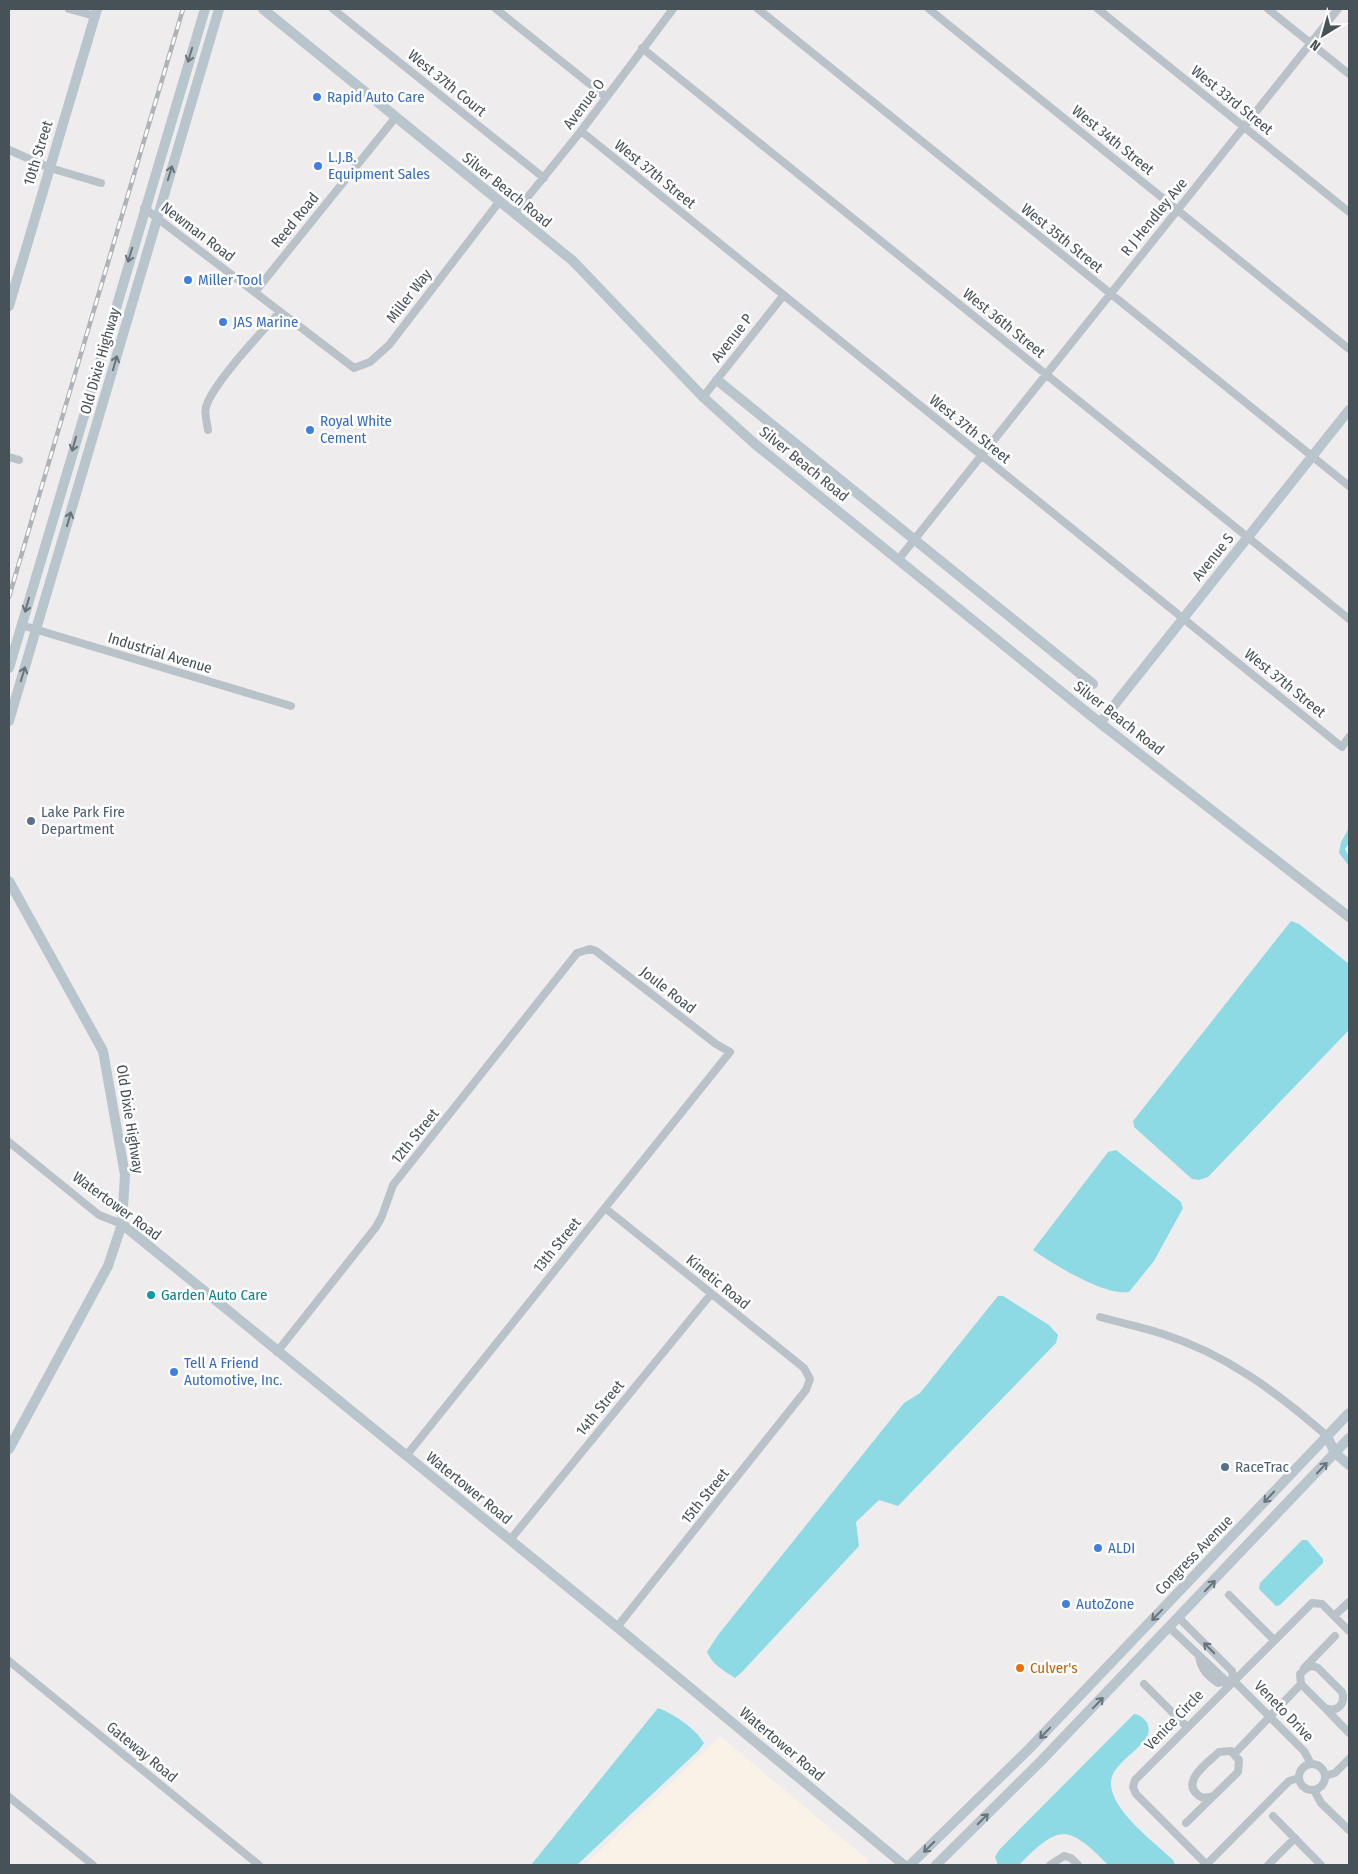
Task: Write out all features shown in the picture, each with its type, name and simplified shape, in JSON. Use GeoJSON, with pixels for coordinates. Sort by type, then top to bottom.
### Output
{"type":"FeatureCollection","features":[{"type":"Feature","properties":{"kind":"street"},"geometry":{"type":"LineString","coordinates":[[69,9],[96,13]]}},
{"type":"Feature","properties":{"kind":"street","name":"Old Dixie Highway"},"geometry":{"type":"LineString","coordinates":[[9,668],[144,208],[205,9]]}},
{"type":"Feature","properties":{"kind":"street","name":"Old Dixie Highway"},"geometry":{"type":"LineString","coordinates":[[9,721],[219,9]]}},
{"type":"Feature","properties":{"kind":"street","name":"Silver Beach Road"},"geometry":{"type":"LineString","coordinates":[[263,9],[573,261],[703,397],[755,444],[1100,722],[1349,918]]}},
{"type":"Feature","properties":{"kind":"street","name":"West 37th Court"},"geometry":{"type":"LineString","coordinates":[[333,9],[544,178]]}},
{"type":"Feature","properties":{"kind":"street"},"geometry":{"type":"LineString","coordinates":[[496,9],[606,97]]}},
{"type":"Feature","properties":{"kind":"street","name":"Avenue O"},"geometry":{"type":"LineString","coordinates":[[514,214],[581,131],[673,9]]}},
{"type":"Feature","properties":{"kind":"street","name":"West 35th Street"},"geometry":{"type":"LineString","coordinates":[[758,9],[1349,486]]}},
{"type":"Feature","properties":{"kind":"street","name":"West 34th Street"},"geometry":{"type":"LineString","coordinates":[[929,9],[1349,349]]}},
{"type":"Feature","properties":{"kind":"street","name":"West 33rd Street"},"geometry":{"type":"LineString","coordinates":[[1098,9],[1349,212]]}},
{"type":"Feature","properties":{"kind":"street"},"geometry":{"type":"LineString","coordinates":[[1268,9],[1349,74]]}},
{"type":"Feature","properties":{"kind":"street","name":"R J Hendley Ave"},"geometry":{"type":"LineString","coordinates":[[898,560],[1338,9]]}},
{"type":"Feature","properties":{"kind":"street","name":"10th Street"},"geometry":{"type":"LineString","coordinates":[[9,306],[96,13]]}},
{"type":"Feature","properties":{"kind":"street","name":"West 36th Street"},"geometry":{"type":"LineString","coordinates":[[642,48],[1349,619]]}},
{"type":"Feature","properties":{"kind":"street","name":"Reed Road"},"geometry":{"type":"LineString","coordinates":[[255,292],[395,118]]}},
{"type":"Feature","properties":{"kind":"street","name":"West 37th Street"},"geometry":{"type":"LineString","coordinates":[[581,131],[1342,747],[1349,737]]}},
{"type":"Feature","properties":{"kind":"street"},"geometry":{"type":"LineString","coordinates":[[9,150],[50,168],[100,183]]}},
{"type":"Feature","properties":{"kind":"street","name":"Miller Way"},"geometry":{"type":"LineString","coordinates":[[354,368],[370,362],[389,345],[499,202]]}},
{"type":"Feature","properties":{"kind":"street","name":"Newman Road"},"geometry":{"type":"LineString","coordinates":[[144,208],[354,368]]}},
{"type":"Feature","properties":{"kind":"street","name":"Avenue P"},"geometry":{"type":"LineString","coordinates":[[703,397],[783,296]]}},
{"type":"Feature","properties":{"kind":"street"},"geometry":{"type":"LineString","coordinates":[[208,430],[205,408],[212,394],[261,332],[280,312]]}},
{"type":"Feature","properties":{"kind":"street","name":"Silver Beach Road"},"geometry":{"type":"LineString","coordinates":[[717,380],[916,538],[1092,684]]}},
{"type":"Feature","properties":{"kind":"street","name":"Avenue S"},"geometry":{"type":"LineString","coordinates":[[1100,722],[1349,410]]}},
{"type":"Feature","properties":{"kind":"street"},"geometry":{"type":"LineString","coordinates":[[9,457],[19,460]]}},
{"type":"Feature","properties":{"kind":"street","name":"Industrial Avenue"},"geometry":{"type":"LineString","coordinates":[[22,625],[291,706]]}},
{"type":"Feature","properties":{"kind":"street","name":"Old Dixie Highway"},"geometry":{"type":"LineString","coordinates":[[9,881],[103,1051],[125,1175],[122,1224],[108,1266],[9,1450]]}},
{"type":"Feature","properties":{"kind":"street","name":"Joule Road"},"geometry":{"type":"LineString","coordinates":[[590,949],[602,955],[716,1044],[730,1052]]}},
{"type":"Feature","properties":{"kind":"street","name":"12th Street"},"geometry":{"type":"LineString","coordinates":[[277,1352],[376,1227],[393,1185],[578,953],[590,949]]}},
{"type":"Feature","properties":{"kind":"street","name":"13th Street"},"geometry":{"type":"LineString","coordinates":[[406,1456],[730,1052]]}},
{"type":"Feature","properties":{"kind":"street","name":"Watertower Road"},"geometry":{"type":"LineString","coordinates":[[9,1142],[100,1215],[122,1224],[617,1627],[904,1865]]}},
{"type":"Feature","properties":{"kind":"street","name":"Kinetic Road"},"geometry":{"type":"LineString","coordinates":[[605,1208],[804,1368],[810,1379]]}},
{"type":"Feature","properties":{"kind":"street","name":"14th Street"},"geometry":{"type":"LineString","coordinates":[[510,1540],[711,1294]]}},
{"type":"Feature","properties":{"kind":"street"},"geometry":{"type":"LineString","coordinates":[[1100,1317],[1163,1334],[1197,1347],[1231,1364],[1273,1391],[1326,1436],[1347,1444]]}},
{"type":"Feature","properties":{"kind":"street","name":"15th Street"},"geometry":{"type":"LineString","coordinates":[[617,1627],[806,1390],[810,1379]]}},
{"type":"Feature","properties":{"kind":"street","name":"Congress Avenue"},"geometry":{"type":"LineString","coordinates":[[910,1865],[1028,1750],[1349,1413]]}},
{"type":"Feature","properties":{"kind":"street"},"geometry":{"type":"LineString","coordinates":[[1326,1436],[1335,1453],[1349,1465]]}},
{"type":"Feature","properties":{"kind":"street"},"geometry":{"type":"LineString","coordinates":[[936,1865],[1042,1762],[1335,1453],[1347,1444]]}},
{"type":"Feature","properties":{"kind":"street"},"geometry":{"type":"LineString","coordinates":[[1230,1596],[1274,1640]]}},
{"type":"Feature","properties":{"kind":"street","name":"Venice Circle"},"geometry":{"type":"LineString","coordinates":[[1207,1865],[1136,1794],[1133,1787],[1135,1780],[1230,1680],[1307,1607],[1312,1603],[1318,1602],[1334,1616]]}},
{"type":"Feature","properties":{"kind":"street"},"geometry":{"type":"LineString","coordinates":[[1349,1602],[1334,1616],[1349,1631]]}},
{"type":"Feature","properties":{"kind":"street","name":"Veneto Drive"},"geometry":{"type":"LineString","coordinates":[[1179,1618],[1232,1671],[1230,1680]]}},
{"type":"Feature","properties":{"kind":"street","name":"Veneto Drive"},"geometry":{"type":"LineString","coordinates":[[1170,1628],[1199,1656],[1230,1680],[1270,1716],[1304,1751],[1311,1764]]}},
{"type":"Feature","properties":{"kind":"street"},"geometry":{"type":"LineString","coordinates":[[1335,1636],[1303,1669],[1300,1674],[1301,1684],[1349,1733]]}},
{"type":"Feature","properties":{"kind":"street","name":"Gateway Road"},"geometry":{"type":"LineString","coordinates":[[9,1661],[259,1865]]}},
{"type":"Feature","properties":{"kind":"street"},"geometry":{"type":"LineString","coordinates":[[1303,1669],[1308,1667],[1318,1668],[1342,1692],[1343,1702]]}},
{"type":"Feature","properties":{"kind":"street"},"geometry":{"type":"LineString","coordinates":[[1144,1684],[1187,1727]]}},
{"type":"Feature","properties":{"kind":"street"},"geometry":{"type":"LineString","coordinates":[[1235,1753],[1301,1684]]}},
{"type":"Feature","properties":{"kind":"street"},"geometry":{"type":"LineString","coordinates":[[1325,1708],[1335,1710],[1349,1696]]}},
{"type":"Feature","properties":{"kind":"street"},"geometry":{"type":"LineString","coordinates":[[1186,1823],[1238,1772],[1239,1760],[1235,1753],[1225,1750],[1219,1752],[1194,1776],[1193,1788],[1196,1794],[1201,1797],[1213,1796]]}},
{"type":"Feature","properties":{"kind":"street"},"geometry":{"type":"LineString","coordinates":[[1325,1776],[1335,1773],[1349,1759]]}},
{"type":"Feature","properties":{"kind":"street"},"geometry":{"type":"LineString","coordinates":[[1314,1790],[1323,1785],[1325,1776],[1322,1768],[1311,1764],[1302,1769],[1299,1778],[1302,1785],[1314,1790],[1321,1802],[1348,1826]]}},
{"type":"Feature","properties":{"kind":"street"},"geometry":{"type":"LineString","coordinates":[[1207,1865],[1289,1781],[1299,1778]]}},
{"type":"Feature","properties":{"kind":"street"},"geometry":{"type":"LineString","coordinates":[[9,1797],[93,1865]]}},
{"type":"Feature","properties":{"kind":"street"},"geometry":{"type":"LineString","coordinates":[[1273,1816],[1321,1865]]}},
{"type":"Feature","properties":{"kind":"street"},"geometry":{"type":"LineString","coordinates":[[1268,1865],[1295,1838]]}},
{"type":"Feature","properties":{"kind":"street"},"geometry":{"type":"LineString","coordinates":[[1050,1865],[1064,1856],[1071,1858],[1078,1865]]}},
{"type":"Feature","properties":{"kind":"shaded area"},"geometry":{"type":"Polygon","coordinates":[[[720,1736],[867,1859],[867,1865],[585,1865],[720,1736]]]}},
{"type":"Feature","properties":{"kind":"water"},"geometry":{"type":"Polygon","coordinates":[[[1349,828],[1349,843],[1345,849],[1349,857],[1349,866],[1339,853],[1341,842],[1349,828]]]}},
{"type":"Feature","properties":{"kind":"water"},"geometry":{"type":"Polygon","coordinates":[[[1291,921],[1299,924],[1349,964],[1349,1030],[1208,1177],[1199,1180],[1192,1179],[1134,1127],[1133,1121],[1291,921]]]}},
{"type":"Feature","properties":{"kind":"water"},"geometry":{"type":"Polygon","coordinates":[[[1116,1150],[1181,1202],[1183,1208],[1154,1261],[1129,1292],[1106,1289],[1079,1278],[1033,1250],[1108,1152],[1116,1150]]]}},
{"type":"Feature","properties":{"kind":"water"},"geometry":{"type":"Polygon","coordinates":[[[998,1296],[1003,1296],[1049,1325],[1058,1335],[1056,1343],[898,1506],[879,1500],[856,1522],[859,1546],[742,1672],[735,1678],[715,1664],[707,1652],[718,1635],[904,1403],[920,1393],[998,1296]]]}},
{"type":"Feature","properties":{"kind":"water"},"geometry":{"type":"Polygon","coordinates":[[[1302,1540],[1307,1540],[1323,1559],[1323,1563],[1280,1605],[1276,1606],[1259,1589],[1260,1583],[1302,1540]]]}},
{"type":"Feature","properties":{"kind":"water"},"geometry":{"type":"Polygon","coordinates":[[[658,1708],[677,1718],[700,1737],[704,1743],[699,1750],[577,1865],[531,1865],[658,1708]]]}},
{"type":"Feature","properties":{"kind":"water"},"geometry":{"type":"Polygon","coordinates":[[[1134,1714],[1146,1721],[1149,1731],[1141,1745],[1114,1772],[1111,1783],[1114,1795],[1120,1808],[1130,1820],[1173,1860],[1175,1865],[1108,1865],[1083,1842],[1073,1836],[1064,1834],[1054,1836],[1044,1842],[1019,1865],[998,1865],[995,1857],[999,1850],[1134,1714]]]}},
{"type":"Feature","properties":{"kind":"railway"},"geometry":{"type":"LineString","coordinates":[[9,597],[183,9]]}},
{"type":"Feature","properties":{"kind":"place","name":"Rapid Auto Care"},"geometry":{"type":"Point","coordinates":[317,97]}},
{"type":"Feature","properties":{"kind":"place","name":"L.J.B. Equipment Sales"},"geometry":{"type":"Point","coordinates":[318,166]}},
{"type":"Feature","properties":{"kind":"place","name":"Miller Tool"},"geometry":{"type":"Point","coordinates":[188,280]}},
{"type":"Feature","properties":{"kind":"place","name":"JAS Marine"},"geometry":{"type":"Point","coordinates":[223,322]}},
{"type":"Feature","properties":{"kind":"place","name":"Royal White Cement"},"geometry":{"type":"Point","coordinates":[310,430]}},
{"type":"Feature","properties":{"kind":"place","name":"Lake Park Fire Department"},"geometry":{"type":"Point","coordinates":[31,821]}},
{"type":"Feature","properties":{"kind":"place","name":"Garden Auto Care"},"geometry":{"type":"Point","coordinates":[151,1295]}},
{"type":"Feature","properties":{"kind":"place","name":"Tell A Friend Automotive, Inc."},"geometry":{"type":"Point","coordinates":[174,1372]}},
{"type":"Feature","properties":{"kind":"place","name":"RaceTrac"},"geometry":{"type":"Point","coordinates":[1225,1467]}},
{"type":"Feature","properties":{"kind":"place","name":"ALDI"},"geometry":{"type":"Point","coordinates":[1098,1548]}},
{"type":"Feature","properties":{"kind":"place","name":"AutoZone"},"geometry":{"type":"Point","coordinates":[1066,1604]}},
{"type":"Feature","properties":{"kind":"place","name":"Culver's"},"geometry":{"type":"Point","coordinates":[1020,1668]}}]}
